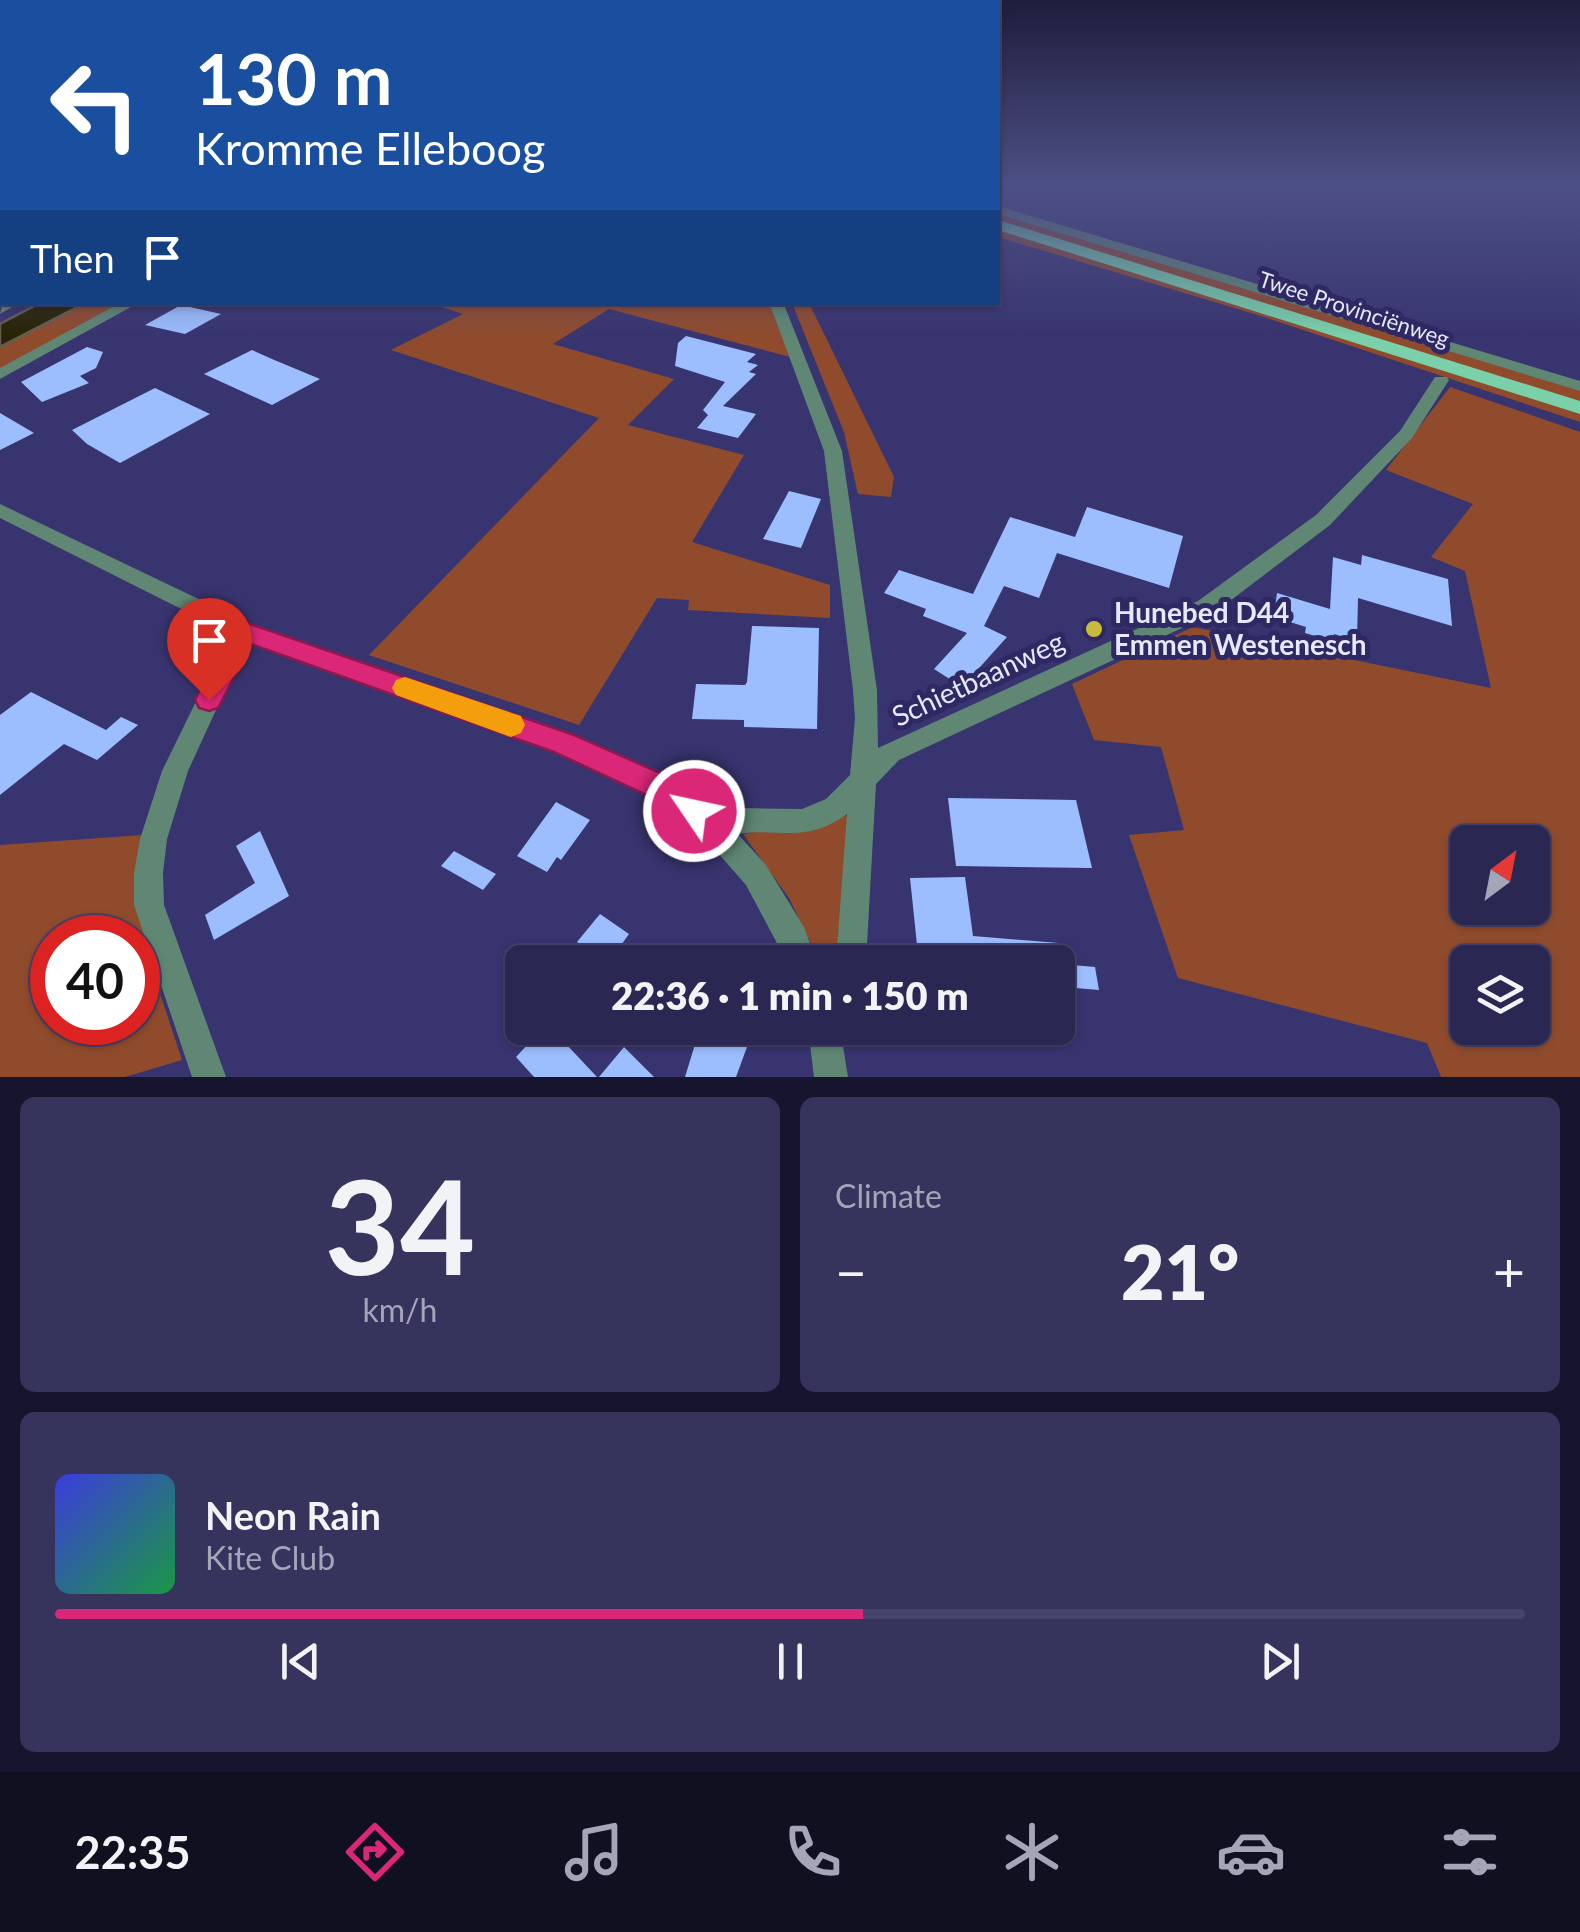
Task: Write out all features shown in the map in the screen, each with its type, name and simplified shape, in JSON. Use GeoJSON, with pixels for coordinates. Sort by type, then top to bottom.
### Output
{"type":"FeatureCollection","features":[{"type":"Feature","properties":{"kind":"main road","name":"Twee Provinciënweg"},"geometry":{"type":"LineString","coordinates":[[1031,236],[1580,408]]}},
{"type":"Feature","properties":{"kind":"street"},"geometry":{"type":"LineString","coordinates":[[1085,236],[1580,386]]}},
{"type":"Feature","properties":{"kind":"street"},"geometry":{"type":"LineString","coordinates":[[0,374],[127,305]]}},
{"type":"Feature","properties":{"kind":"street"},"geometry":{"type":"LineString","coordinates":[[777,305],[829,438],[837,469],[864,690],[864,778],[852,945]]}},
{"type":"Feature","properties":{"kind":"street","name":"Schietbaanweg"},"geometry":{"type":"LineString","coordinates":[[714,828],[736,821],[802,822],[834,808],[890,752],[1220,598],[1323,520],[1367,478],[1406,434],[1442,380]]}},
{"type":"Feature","properties":{"kind":"street"},"geometry":{"type":"LineString","coordinates":[[0,510],[247,632],[614,763],[674,793],[714,828],[756,876],[796,945]]}},
{"type":"Feature","properties":{"kind":"street"},"geometry":{"type":"LineString","coordinates":[[209,1077],[149,905],[146,879],[150,847],[172,786],[235,644],[247,632]]}},
{"type":"Feature","properties":{"kind":"street"},"geometry":{"type":"LineString","coordinates":[[829,1045],[832,1077]]}},
{"type":"Feature","properties":{"kind":"shaded area"},"geometry":{"type":"Polygon","coordinates":[[[1000,236],[1021,236],[1580,413],[1580,422],[1261,316],[1000,236]]]}},
{"type":"Feature","properties":{"kind":"shaded area"},"geometry":{"type":"Polygon","coordinates":[[[1047,236],[1081,236],[1580,389],[1580,403],[1047,236]]]}},
{"type":"Feature","properties":{"kind":"shaded area"},"geometry":{"type":"Polygon","coordinates":[[[36,305],[81,305],[0,347],[0,324],[36,305]]]}},
{"type":"Feature","properties":{"kind":"shaded area"},"geometry":{"type":"Polygon","coordinates":[[[81,305],[124,305],[0,370],[0,347],[81,305]]]}},
{"type":"Feature","properties":{"kind":"shaded area"},"geometry":{"type":"Polygon","coordinates":[[[436,305],[774,305],[794,358],[609,309],[553,344],[674,379],[628,425],[744,455],[692,542],[830,585],[830,618],[688,610],[689,600],[657,598],[579,725],[369,655],[599,418],[391,350],[463,314],[436,305]]]}},
{"type":"Feature","properties":{"kind":"shaded area"},"geometry":{"type":"Polygon","coordinates":[[[793,305],[810,305],[894,477],[891,497],[858,494],[844,432],[793,305]]]}},
{"type":"Feature","properties":{"kind":"shaded area"},"geometry":{"type":"Polygon","coordinates":[[[1450,387],[1580,432],[1580,1077],[1441,1077],[1427,1043],[1178,978],[1129,835],[1184,830],[1161,747],[1094,740],[1072,684],[1193,627],[1491,688],[1465,571],[1431,557],[1473,504],[1386,470],[1450,387]]]}},
{"type":"Feature","properties":{"kind":"shaded area"},"geometry":{"type":"Polygon","coordinates":[[[845,815],[850,818],[842,945],[812,945],[789,898],[743,834],[845,815]]]}},
{"type":"Feature","properties":{"kind":"shaded area"},"geometry":{"type":"Polygon","coordinates":[[[143,835],[136,901],[139,915],[30,915],[30,1045],[160,1045],[160,993],[182,1060],[125,1077],[0,1077],[0,845],[143,835]]]}},
{"type":"Feature","properties":{"kind":"building"},"geometry":{"type":"Polygon","coordinates":[[[181,305],[221,314],[185,334],[145,325],[181,305]]]}},
{"type":"Feature","properties":{"kind":"building"},"geometry":{"type":"Polygon","coordinates":[[[686,336],[756,354],[747,362],[758,365],[749,372],[756,374],[723,406],[756,414],[738,438],[697,428],[708,415],[703,410],[725,382],[675,366],[678,343],[686,336]]]}},
{"type":"Feature","properties":{"kind":"building"},"geometry":{"type":"Polygon","coordinates":[[[87,347],[103,352],[96,368],[80,376],[89,383],[42,402],[21,382],[87,347]]]}},
{"type":"Feature","properties":{"kind":"building"},"geometry":{"type":"Polygon","coordinates":[[[252,350],[320,379],[272,405],[204,374],[252,350]]]}},
{"type":"Feature","properties":{"kind":"building"},"geometry":{"type":"Polygon","coordinates":[[[155,388],[210,414],[120,463],[87,444],[72,430],[155,388]]]}},
{"type":"Feature","properties":{"kind":"building"},"geometry":{"type":"Polygon","coordinates":[[[0,413],[34,433],[0,450],[0,413]]]}},
{"type":"Feature","properties":{"kind":"building"},"geometry":{"type":"Polygon","coordinates":[[[789,491],[821,499],[801,548],[763,539],[789,491]]]}},
{"type":"Feature","properties":{"kind":"building"},"geometry":{"type":"Polygon","coordinates":[[[1087,507],[1183,536],[1169,588],[1057,553],[1039,598],[1004,586],[984,626],[1007,637],[962,687],[934,669],[967,633],[923,616],[926,609],[884,593],[899,570],[973,594],[1010,517],[1075,537],[1087,507]]]}},
{"type":"Feature","properties":{"kind":"building"},"geometry":{"type":"Polygon","coordinates":[[[1362,555],[1448,579],[1452,626],[1358,598],[1357,641],[1334,634],[1333,641],[1305,633],[1306,627],[1274,617],[1277,593],[1330,609],[1333,557],[1361,565],[1362,555]]]}},
{"type":"Feature","properties":{"kind":"building"},"geometry":{"type":"Polygon","coordinates":[[[752,626],[819,628],[817,729],[744,727],[744,720],[692,719],[696,684],[747,682],[752,626]]]}},
{"type":"Feature","properties":{"kind":"building"},"geometry":{"type":"Polygon","coordinates":[[[31,692],[106,730],[121,717],[138,725],[97,760],[64,744],[0,795],[0,715],[31,692]]]}},
{"type":"Feature","properties":{"kind":"building"},"geometry":{"type":"Polygon","coordinates":[[[948,798],[1076,800],[1092,868],[956,866],[948,798]]]}},
{"type":"Feature","properties":{"kind":"building"},"geometry":{"type":"Polygon","coordinates":[[[556,802],[590,820],[561,860],[557,857],[547,872],[517,856],[556,802]]]}},
{"type":"Feature","properties":{"kind":"building"},"geometry":{"type":"Polygon","coordinates":[[[260,831],[289,896],[214,940],[205,915],[255,883],[236,846],[260,831]]]}},
{"type":"Feature","properties":{"kind":"building"},"geometry":{"type":"Polygon","coordinates":[[[454,851],[496,874],[483,890],[441,866],[454,851]]]}},
{"type":"Feature","properties":{"kind":"building"},"geometry":{"type":"Polygon","coordinates":[[[965,877],[973,936],[1059,945],[917,945],[910,878],[965,877]]]}},
{"type":"Feature","properties":{"kind":"building"},"geometry":{"type":"Polygon","coordinates":[[[600,914],[629,934],[621,945],[577,942],[600,914]]]}},
{"type":"Feature","properties":{"kind":"building"},"geometry":{"type":"Polygon","coordinates":[[[1075,965],[1095,967],[1099,990],[1075,988],[1075,965]]]}},
{"type":"Feature","properties":{"kind":"building"},"geometry":{"type":"Polygon","coordinates":[[[527,1045],[567,1045],[597,1077],[534,1077],[516,1057],[527,1045]]]}},
{"type":"Feature","properties":{"kind":"building"},"geometry":{"type":"Polygon","coordinates":[[[695,1045],[748,1045],[736,1077],[685,1077],[695,1045]]]}},
{"type":"Feature","properties":{"kind":"building"},"geometry":{"type":"Polygon","coordinates":[[[624,1047],[654,1077],[599,1077],[624,1047]]]}},
{"type":"Feature","properties":{"kind":"slow traffic"},"geometry":{"type":"LineString","coordinates":[[405,688],[511,725]]}},
{"type":"Feature","properties":{"kind":"place","name":"Hunebed D44 Emmen Westenesch"},"geometry":{"type":"Point","coordinates":[1094,629]}},
{"type":"Feature","properties":{"kind":"route"},"geometry":{"type":"LineString","coordinates":[[209,700],[235,644],[247,632],[614,763],[674,793],[694,811]]}}]}
